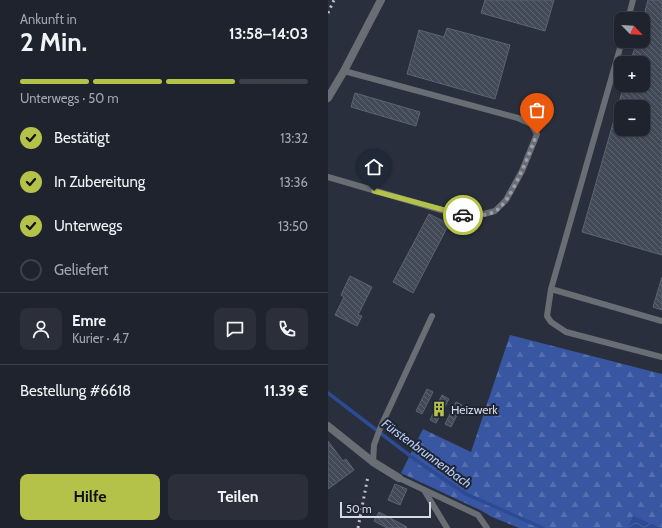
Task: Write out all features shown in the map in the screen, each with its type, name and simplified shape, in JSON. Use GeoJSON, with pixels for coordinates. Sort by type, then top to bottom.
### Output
{"type":"FeatureCollection","features":[{"type":"Feature","properties":{"kind":"street"},"geometry":{"type":"LineString","coordinates":[[328,98],[344,71],[381,0]]}},
{"type":"Feature","properties":{"kind":"street"},"geometry":{"type":"LineString","coordinates":[[328,426],[373,462],[399,478]]}},
{"type":"Feature","properties":{"kind":"lane"},"geometry":{"type":"LineString","coordinates":[[630,12],[633,0]]}},
{"type":"Feature","properties":{"kind":"lane"},"geometry":{"type":"LineString","coordinates":[[620,48],[551,289],[547,316],[557,326],[566,332],[662,357]]}},
{"type":"Feature","properties":{"kind":"lane"},"geometry":{"type":"LineString","coordinates":[[328,177],[448,212],[473,217],[495,212],[506,200],[522,171],[537,134],[531,124],[518,118],[344,71]]}},
{"type":"Feature","properties":{"kind":"lane"},"geometry":{"type":"LineString","coordinates":[[551,289],[662,321]]}},
{"type":"Feature","properties":{"kind":"lane"},"geometry":{"type":"LineString","coordinates":[[373,462],[374,445],[381,426],[432,316]]}},
{"type":"Feature","properties":{"kind":"lane"},"geometry":{"type":"LineString","coordinates":[[399,478],[478,515],[487,528]]}},
{"type":"Feature","properties":{"kind":"lane"},"geometry":{"type":"LineString","coordinates":[[424,490],[447,528]]}},
{"type":"Feature","properties":{"kind":"green space"},"geometry":{"type":"Polygon","coordinates":[[[510,335],[662,374],[662,528],[519,528],[492,517],[401,473],[423,429],[471,452],[510,335]]]}},
{"type":"Feature","properties":{"kind":"water"},"geometry":{"type":"Polygon","coordinates":[[[633,516],[662,528],[628,528],[633,516]]]}},
{"type":"Feature","properties":{"kind":"building"},"geometry":{"type":"Polygon","coordinates":[[[485,0],[554,0],[545,31],[481,13],[485,0]]]}},
{"type":"Feature","properties":{"kind":"building"},"geometry":{"type":"Polygon","coordinates":[[[648,0],[662,0],[662,255],[582,232],[614,120],[614,136],[650,136],[650,100],[620,100],[622,92],[650,92],[650,56],[632,56],[635,48],[650,48],[650,12],[645,12],[648,0]]]}},
{"type":"Feature","properties":{"kind":"building"},"geometry":{"type":"Polygon","coordinates":[[[447,28],[510,45],[495,99],[407,74],[419,30],[444,37],[447,28]]]}},
{"type":"Feature","properties":{"kind":"building"},"geometry":{"type":"Polygon","coordinates":[[[355,93],[420,112],[416,126],[351,107],[355,93]]]}},
{"type":"Feature","properties":{"kind":"building"},"geometry":{"type":"Polygon","coordinates":[[[429,214],[449,224],[413,293],[393,282],[429,214]]]}},
{"type":"Feature","properties":{"kind":"building"},"geometry":{"type":"Polygon","coordinates":[[[350,276],[372,287],[358,315],[362,316],[357,326],[335,315],[344,297],[341,295],[350,276]]]}},
{"type":"Feature","properties":{"kind":"building"},"geometry":{"type":"Polygon","coordinates":[[[662,277],[662,310],[653,307],[662,277]]]}},
{"type":"Feature","properties":{"kind":"building","name":"Heizwerk"},"geometry":{"type":"Polygon","coordinates":[[[427,389],[433,392],[422,414],[416,411],[427,389]]]}},
{"type":"Feature","properties":{"kind":"building","name":"Heizwerk"},"geometry":{"type":"Polygon","coordinates":[[[442,395],[449,399],[436,423],[430,420],[442,395]]]}},
{"type":"Feature","properties":{"kind":"building"},"geometry":{"type":"Polygon","coordinates":[[[456,402],[462,405],[451,427],[445,424],[456,402]]]}},
{"type":"Feature","properties":{"kind":"building"},"geometry":{"type":"Polygon","coordinates":[[[328,441],[343,461],[346,459],[354,470],[328,489],[328,441]]]}},
{"type":"Feature","properties":{"kind":"building"},"geometry":{"type":"Polygon","coordinates":[[[395,484],[407,489],[400,505],[388,500],[395,484]]]}},
{"type":"Feature","properties":{"kind":"building"},"geometry":{"type":"Polygon","coordinates":[[[379,512],[407,527],[387,528],[374,521],[379,512]]]}},
{"type":"Feature","properties":{"kind":"waterway","name":"Fürstenbrunnenbach"},"geometry":{"type":"LineString","coordinates":[[328,393],[417,461],[466,494],[543,528]]}},
{"type":"Feature","properties":{"kind":"railway"},"geometry":{"type":"LineString","coordinates":[[328,13],[334,0]]}},
{"type":"Feature","properties":{"kind":"railway"},"geometry":{"type":"LineString","coordinates":[[358,528],[368,476]]}},
{"type":"Feature","properties":{"kind":"way so far"},"geometry":{"type":"LineString","coordinates":[[463,215],[473,217],[495,212],[506,200],[522,171],[537,134]]}},
{"type":"Feature","properties":{"kind":"place","name":"Heizwerk"},"geometry":{"type":"Point","coordinates":[439,409]}},
{"type":"Feature","properties":{"kind":"route"},"geometry":{"type":"LineString","coordinates":[[374,191],[463,215]]}}]}
